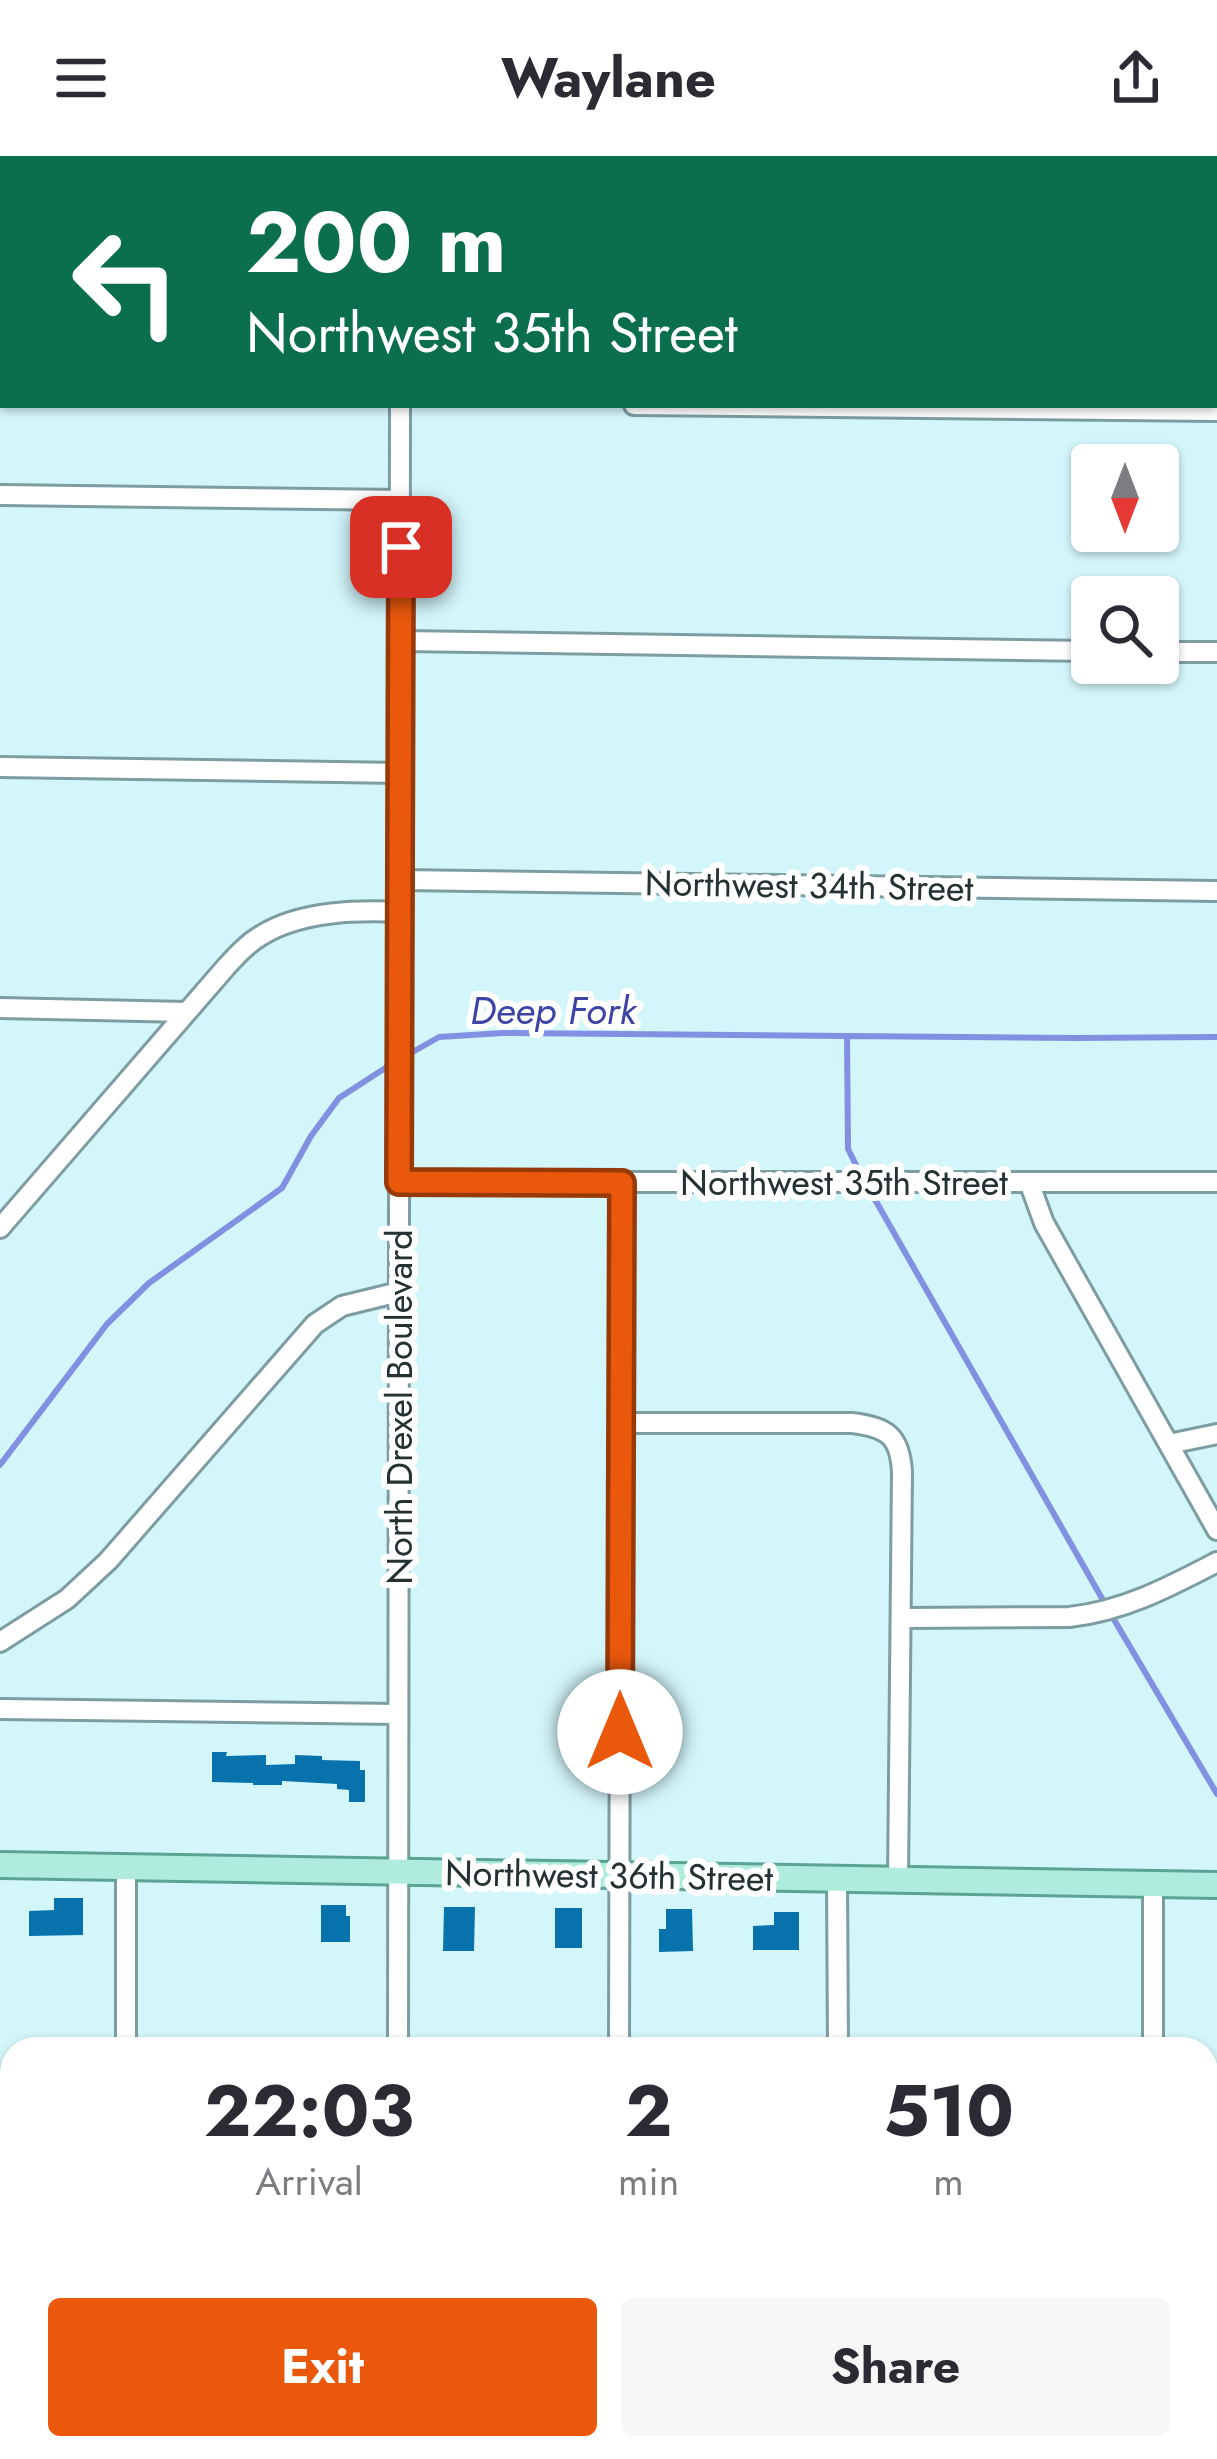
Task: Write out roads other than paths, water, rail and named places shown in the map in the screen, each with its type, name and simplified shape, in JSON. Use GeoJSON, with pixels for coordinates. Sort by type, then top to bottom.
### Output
{"type":"FeatureCollection","features":[{"type":"Feature","properties":{"kind":"main road","name":"Northwest 36th Street"},"geometry":{"type":"LineString","coordinates":[[0,1865],[1217,1886]]}},
{"type":"Feature","properties":{"kind":"street","name":"North Drexel Boulevard"},"geometry":{"type":"LineString","coordinates":[[398,2037],[400,408]]}},
{"type":"Feature","properties":{"kind":"street"},"geometry":{"type":"LineString","coordinates":[[926,408],[1217,411]]}},
{"type":"Feature","properties":{"kind":"street"},"geometry":{"type":"LineString","coordinates":[[0,495],[400,500]]}},
{"type":"Feature","properties":{"kind":"street"},"geometry":{"type":"LineString","coordinates":[[401,641],[1071,651]]}},
{"type":"Feature","properties":{"kind":"street"},"geometry":{"type":"LineString","coordinates":[[1179,652],[1217,652]]}},
{"type":"Feature","properties":{"kind":"street"},"geometry":{"type":"LineString","coordinates":[[0,767],[401,773]]}},
{"type":"Feature","properties":{"kind":"street","name":"Northwest 34th Street"},"geometry":{"type":"LineString","coordinates":[[401,880],[1217,891]]}},
{"type":"Feature","properties":{"kind":"street"},"geometry":{"type":"LineString","coordinates":[[0,1228],[242,950],[274,928],[322,916],[401,912]]}},
{"type":"Feature","properties":{"kind":"street"},"geometry":{"type":"LineString","coordinates":[[0,1007],[187,1012]]}},
{"type":"Feature","properties":{"kind":"street","name":"Northwest 35th Street"},"geometry":{"type":"LineString","coordinates":[[399,1182],[1217,1183]]}},
{"type":"Feature","properties":{"kind":"street"},"geometry":{"type":"LineString","coordinates":[[619,2037],[622,1183]]}},
{"type":"Feature","properties":{"kind":"street"},"geometry":{"type":"LineString","coordinates":[[1029,1183],[1044,1222],[1217,1530]]}},
{"type":"Feature","properties":{"kind":"street"},"geometry":{"type":"LineString","coordinates":[[0,1642],[67,1599],[108,1561],[315,1324],[342,1306],[399,1292]]}},
{"type":"Feature","properties":{"kind":"street"},"geometry":{"type":"LineString","coordinates":[[622,1423],[852,1423],[886,1431],[901,1456],[898,1880]]}},
{"type":"Feature","properties":{"kind":"street"},"geometry":{"type":"LineString","coordinates":[[1168,1444],[1217,1434]]}},
{"type":"Feature","properties":{"kind":"street"},"geometry":{"type":"LineString","coordinates":[[902,1618],[1096,1613],[1128,1605],[1217,1562]]}},
{"type":"Feature","properties":{"kind":"street"},"geometry":{"type":"LineString","coordinates":[[0,1709],[398,1714]]}},
{"type":"Feature","properties":{"kind":"street"},"geometry":{"type":"LineString","coordinates":[[126,1867],[126,2037]]}},
{"type":"Feature","properties":{"kind":"street"},"geometry":{"type":"LineString","coordinates":[[836,1879],[838,2037]]}},
{"type":"Feature","properties":{"kind":"street"},"geometry":{"type":"LineString","coordinates":[[1153,1884],[1153,2037]]}},
{"type":"Feature","properties":{"kind":"waterway","name":"Deep Fork"},"geometry":{"type":"LineString","coordinates":[[404,1057],[439,1037],[503,1033],[1217,1037]]}},
{"type":"Feature","properties":{"kind":"waterway"},"geometry":{"type":"LineString","coordinates":[[847,1036],[848,1149],[862,1177]]}},
{"type":"Feature","properties":{"kind":"waterway","name":"Deep Fork"},"geometry":{"type":"LineString","coordinates":[[0,1465],[107,1324],[149,1283],[282,1188],[339,1098],[393,1063]]}},
{"type":"Feature","properties":{"kind":"waterway"},"geometry":{"type":"LineString","coordinates":[[869,1189],[1217,1794]]}}]}
